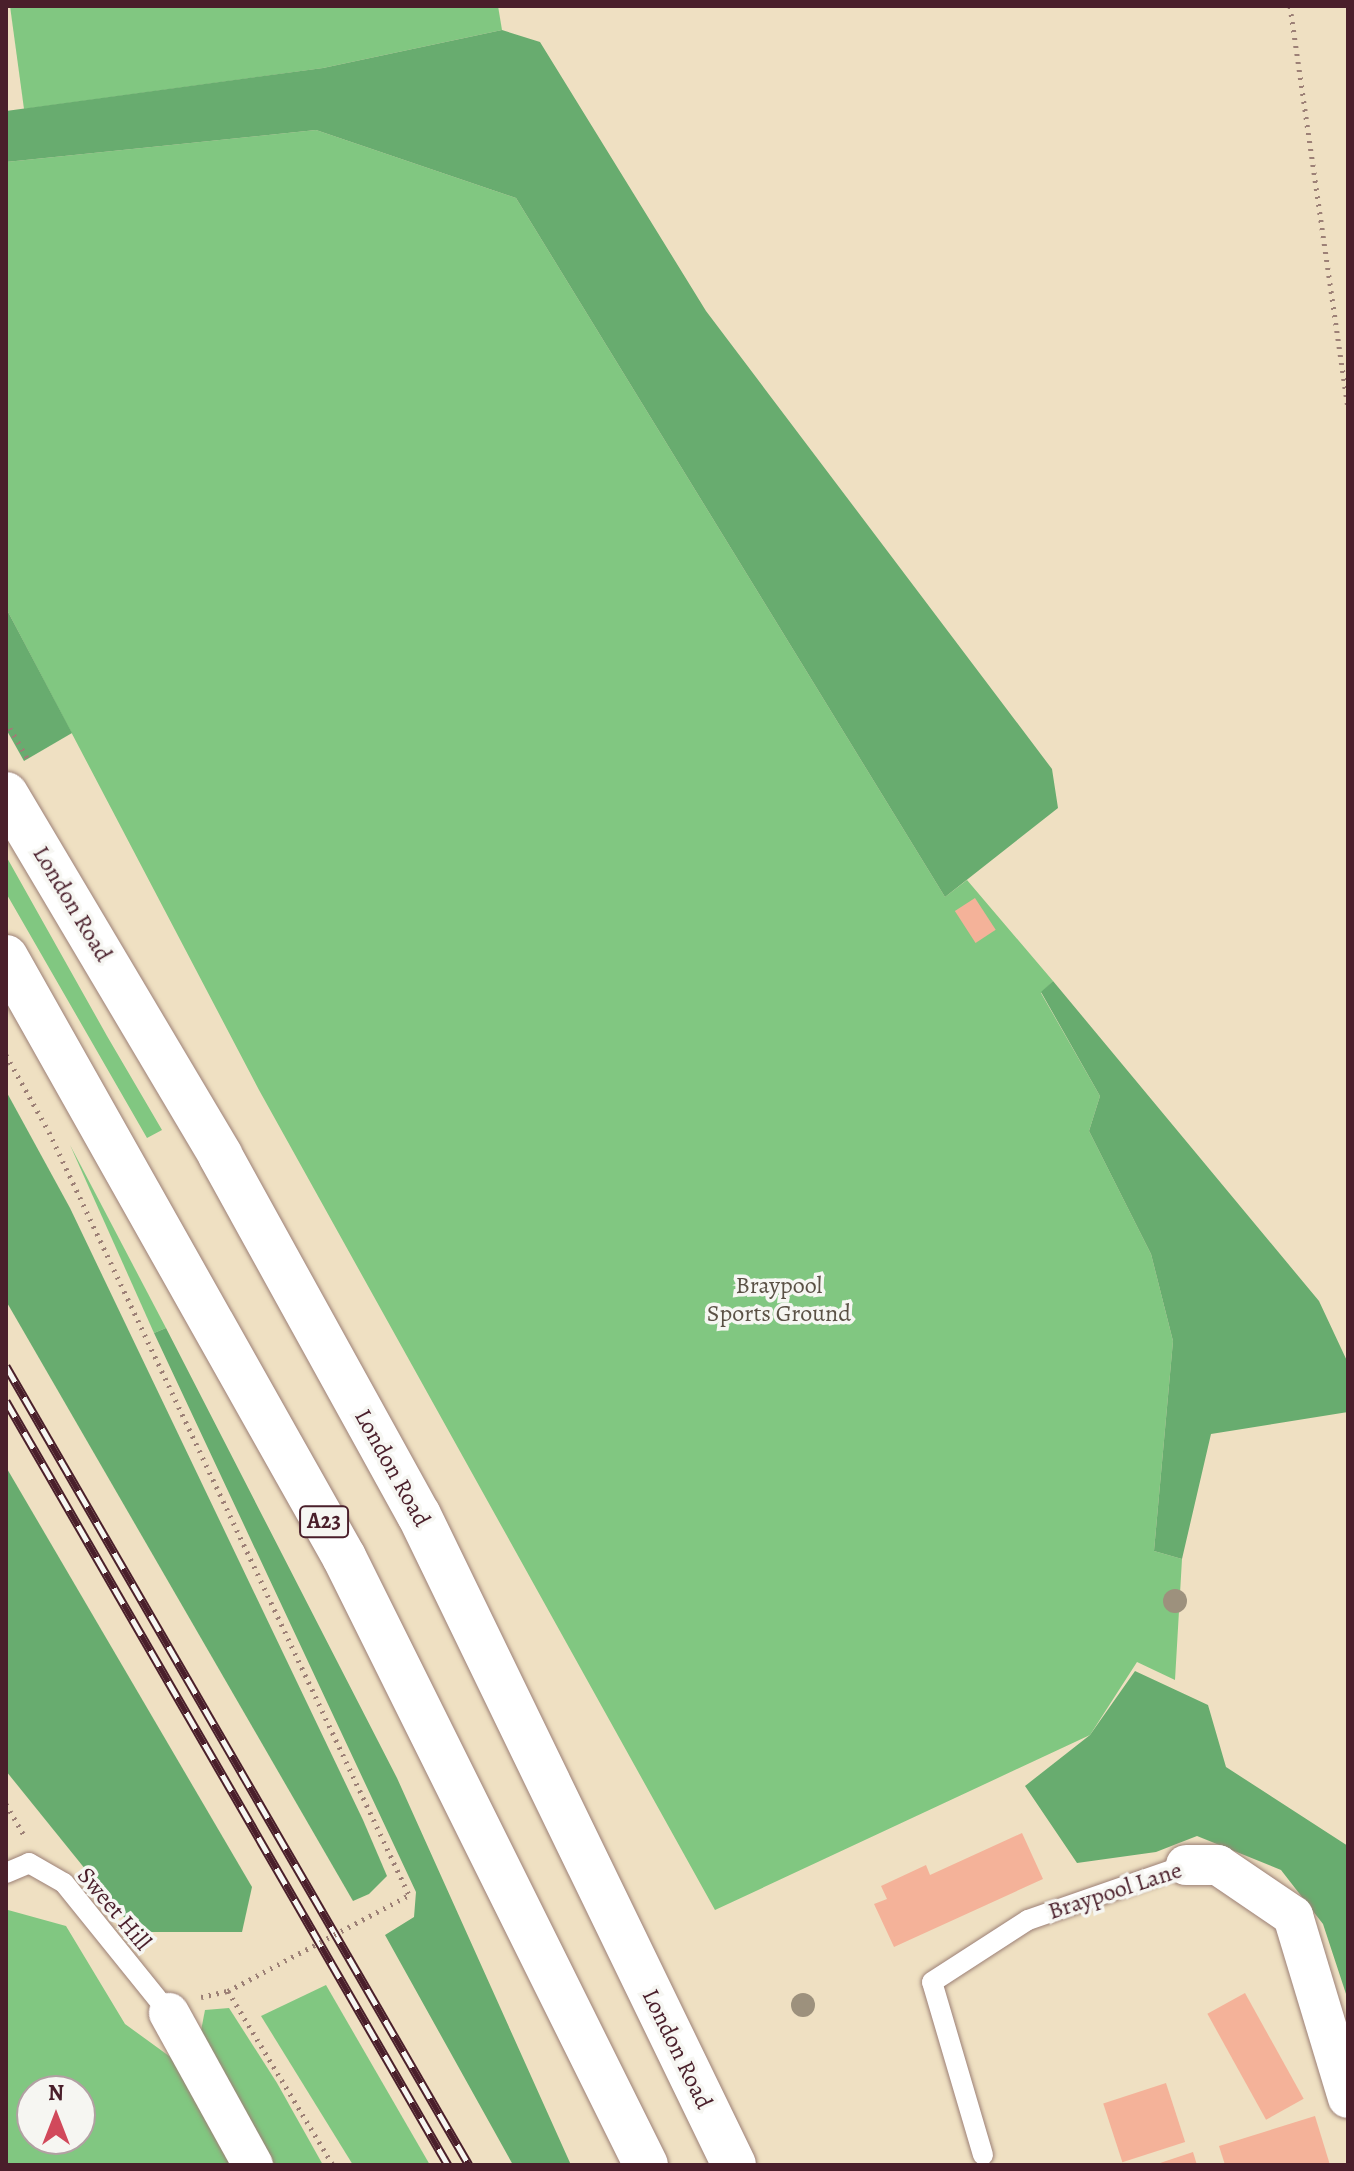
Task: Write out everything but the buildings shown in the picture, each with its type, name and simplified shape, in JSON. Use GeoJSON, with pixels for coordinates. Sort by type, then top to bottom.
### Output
{"type":"FeatureCollection","features":[{"type":"Feature","properties":{"kind":"highway","name":"London Road"},"geometry":{"type":"LineString","coordinates":[[6,794],[220,1155],[419,1515],[734,2165]]}},
{"type":"Feature","properties":{"kind":"highway","name":"A23"},"geometry":{"type":"LineString","coordinates":[[6,957],[344,1557],[612,2104],[646,2165]]}},
{"type":"Feature","properties":{"kind":"highway"},"geometry":{"type":"LineString","coordinates":[[612,2104],[630,2165]]}},
{"type":"Feature","properties":{"kind":"street","name":"Braypool Lane"},"geometry":{"type":"LineString","coordinates":[[1186,1865],[1218,1865],[1293,1916],[1348,2098]]}},
{"type":"Feature","properties":{"kind":"street"},"geometry":{"type":"LineString","coordinates":[[169,2013],[253,2165]]}},
{"type":"Feature","properties":{"kind":"lane"},"geometry":{"type":"LineString","coordinates":[[6,1873],[29,1863]]}},
{"type":"Feature","properties":{"kind":"lane","name":"Sweet Hill"},"geometry":{"type":"LineString","coordinates":[[29,1863],[64,1883],[169,2013]]}},
{"type":"Feature","properties":{"kind":"lane","name":"Braypool Lane"},"geometry":{"type":"LineString","coordinates":[[983,2155],[932,1982],[1028,1920],[1186,1865]]}},
{"type":"Feature","properties":{"kind":"path"},"geometry":{"type":"LineString","coordinates":[[1290,6],[1348,409]]}},
{"type":"Feature","properties":{"kind":"path"},"geometry":{"type":"LineString","coordinates":[[6,1055],[49,1132],[409,1895],[228,1991],[333,2165]]}},
{"type":"Feature","properties":{"kind":"path"},"geometry":{"type":"LineString","coordinates":[[6,1804],[26,1838],[29,1863]]}},
{"type":"Feature","properties":{"kind":"green space"},"geometry":{"type":"Polygon","coordinates":[[[10,6],[498,6],[502,30],[323,68],[24,109],[10,6]]]}},
{"type":"Feature","properties":{"kind":"green space"},"geometry":{"type":"Polygon","coordinates":[[[502,30],[540,42],[706,311],[1052,769],[1058,808],[945,897],[516,198],[316,130],[6,162],[6,111],[323,68],[502,30]]]}},
{"type":"Feature","properties":{"kind":"green space","name":"Braypool Sports Ground"},"geometry":{"type":"Polygon","coordinates":[[[316,130],[516,198],[945,897],[967,880],[1053,981],[1041,993],[1100,1096],[1089,1131],[1151,1254],[1173,1341],[1154,1551],[1182,1559],[1175,1680],[1137,1662],[1090,1735],[715,1910],[259,1090],[6,608],[6,162],[316,130]]]}},
{"type":"Feature","properties":{"kind":"green space"},"geometry":{"type":"Polygon","coordinates":[[[6,608],[72,733],[24,761],[6,729],[6,608]]]}},
{"type":"Feature","properties":{"kind":"green space"},"geometry":{"type":"Polygon","coordinates":[[[6,856],[162,1130],[147,1138],[6,893],[6,856]]]}},
{"type":"Feature","properties":{"kind":"green space"},"geometry":{"type":"Polygon","coordinates":[[[1053,981],[1319,1301],[1348,1363],[1348,1412],[1211,1434],[1182,1559],[1154,1551],[1173,1341],[1151,1254],[1089,1131],[1100,1096],[1041,992],[1053,981]]]}},
{"type":"Feature","properties":{"kind":"green space"},"geometry":{"type":"Polygon","coordinates":[[[6,1091],[70,1208],[363,1820],[387,1876],[369,1894],[353,1901],[6,1301],[6,1091]]]}},
{"type":"Feature","properties":{"kind":"green space"},"geometry":{"type":"Polygon","coordinates":[[[70,1145],[166,1328],[154,1333],[70,1145]]]}},
{"type":"Feature","properties":{"kind":"green space"},"geometry":{"type":"Polygon","coordinates":[[[166,1328],[397,1778],[571,2165],[513,2165],[385,1935],[414,1917],[416,1892],[154,1333],[166,1328]]]}},
{"type":"Feature","properties":{"kind":"green space"},"geometry":{"type":"Polygon","coordinates":[[[6,1467],[252,1887],[242,1932],[136,1932],[6,1771],[6,1467]]]}},
{"type":"Feature","properties":{"kind":"green space"},"geometry":{"type":"Polygon","coordinates":[[[1135,1671],[1208,1705],[1226,1767],[1348,1846],[1348,2000],[1323,1924],[1281,1870],[1197,1836],[1156,1852],[1077,1863],[1025,1786],[1090,1735],[1135,1671]]]}},
{"type":"Feature","properties":{"kind":"green space"},"geometry":{"type":"Polygon","coordinates":[[[8,1910],[66,1926],[125,2024],[187,2069],[238,2165],[6,2165],[8,1910]]]}},
{"type":"Feature","properties":{"kind":"green space"},"geometry":{"type":"Polygon","coordinates":[[[326,1985],[430,2165],[353,2165],[261,2016],[326,1985]]]}},
{"type":"Feature","properties":{"kind":"green space"},"geometry":{"type":"Polygon","coordinates":[[[229,2008],[277,2083],[323,2165],[267,2165],[199,2041],[205,2010],[229,2008]]]}},
{"type":"Feature","properties":{"kind":"railway"},"geometry":{"type":"LineString","coordinates":[[6,1366],[469,2165]]}},
{"type":"Feature","properties":{"kind":"railway"},"geometry":{"type":"LineString","coordinates":[[6,1401],[448,2165]]}}]}
